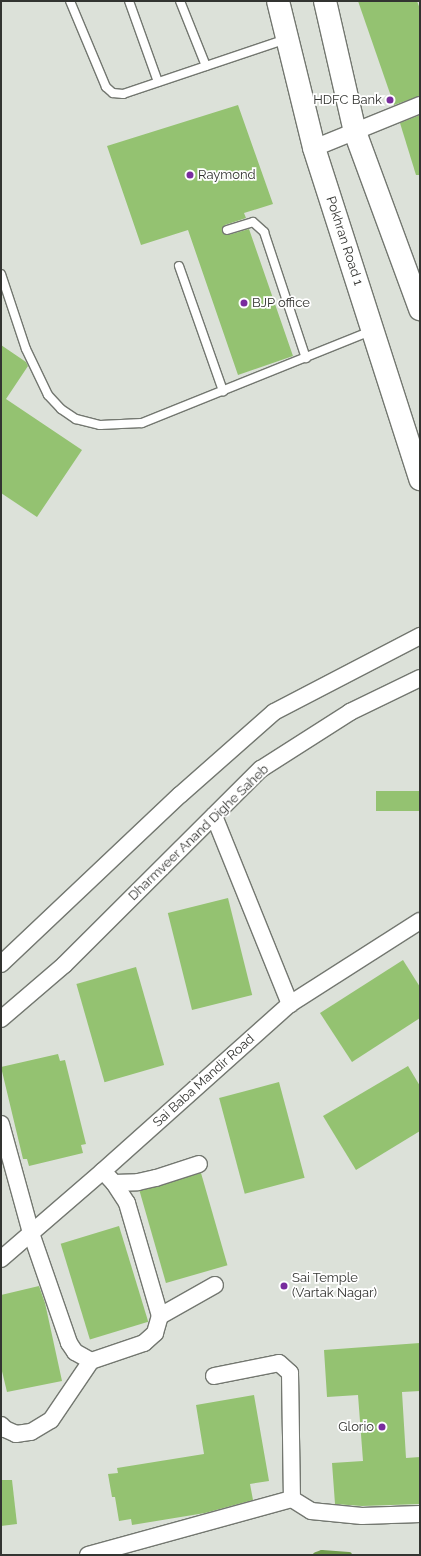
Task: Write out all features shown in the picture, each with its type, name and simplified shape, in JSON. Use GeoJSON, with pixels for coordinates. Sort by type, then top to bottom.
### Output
{"type":"FeatureCollection","features":[{"type":"Feature","properties":{"kind":"main road","name":"Pokhran Road 1"},"geometry":{"type":"LineString","coordinates":[[278,1],[286,39],[314,148],[420,479]]}},
{"type":"Feature","properties":{"kind":"main road"},"geometry":{"type":"LineString","coordinates":[[325,1],[355,132],[416,286],[420,309]]}},
{"type":"Feature","properties":{"kind":"street"},"geometry":{"type":"LineString","coordinates":[[314,148],[420,105]]}},
{"type":"Feature","properties":{"kind":"street"},"geometry":{"type":"LineString","coordinates":[[1,964],[180,795],[274,712],[420,636]]}},
{"type":"Feature","properties":{"kind":"street","name":"Dharmveer Anand Dighe Saheb"},"geometry":{"type":"LineString","coordinates":[[1,1019],[64,965],[260,769],[350,712],[420,678]]}},
{"type":"Feature","properties":{"kind":"street"},"geometry":{"type":"LineString","coordinates":[[214,816],[290,1004]]}},
{"type":"Feature","properties":{"kind":"street","name":"Sai Baba Mandir Road"},"geometry":{"type":"LineString","coordinates":[[1,1260],[103,1172],[290,1004],[420,921]]}},
{"type":"Feature","properties":{"kind":"street"},"geometry":{"type":"LineString","coordinates":[[1,1124],[31,1233],[69,1344],[76,1352],[92,1361]]}},
{"type":"Feature","properties":{"kind":"street"},"geometry":{"type":"LineString","coordinates":[[114,1183],[138,1182],[156,1178],[199,1164]]}},
{"type":"Feature","properties":{"kind":"street"},"geometry":{"type":"LineString","coordinates":[[1,1425],[5,1429],[16,1434],[31,1432],[51,1420],[92,1361],[144,1343],[155,1333],[160,1316],[127,1203],[114,1183],[103,1172]]}},
{"type":"Feature","properties":{"kind":"street"},"geometry":{"type":"LineString","coordinates":[[160,1316],[216,1285]]}},
{"type":"Feature","properties":{"kind":"street"},"geometry":{"type":"LineString","coordinates":[[214,1376],[279,1363],[290,1373],[292,1499]]}},
{"type":"Feature","properties":{"kind":"street"},"geometry":{"type":"LineString","coordinates":[[88,1555],[292,1499],[310,1511],[362,1516],[420,1514]]}},
{"type":"Feature","properties":{"kind":"lane"},"geometry":{"type":"LineString","coordinates":[[70,1],[106,87],[113,92],[123,94],[286,39]]}},
{"type":"Feature","properties":{"kind":"lane"},"geometry":{"type":"LineString","coordinates":[[129,1],[158,82]]}},
{"type":"Feature","properties":{"kind":"lane"},"geometry":{"type":"LineString","coordinates":[[180,1],[206,66]]}},
{"type":"Feature","properties":{"kind":"lane"},"geometry":{"type":"LineString","coordinates":[[227,230],[253,222],[264,232],[306,358]]}},
{"type":"Feature","properties":{"kind":"lane"},"geometry":{"type":"LineString","coordinates":[[179,266],[223,391]]}},
{"type":"Feature","properties":{"kind":"lane"},"geometry":{"type":"LineString","coordinates":[[1,274],[26,349],[48,395],[61,409],[76,419],[100,425],[142,423],[373,330]]}},
{"type":"Feature","properties":{"kind":"building"},"geometry":{"type":"Polygon","coordinates":[[[358,1],[417,1],[420,9],[420,96],[394,105],[358,1]]]}},
{"type":"Feature","properties":{"kind":"building","name":"Raymond"},"geometry":{"type":"Polygon","coordinates":[[[238,105],[273,204],[244,213],[246,218],[225,225],[222,231],[224,234],[228,235],[249,229],[293,356],[238,375],[188,230],[141,245],[107,146],[238,105]]]}},
{"type":"Feature","properties":{"kind":"building"},"geometry":{"type":"Polygon","coordinates":[[[420,115],[420,175],[416,175],[400,123],[420,115]]]}},
{"type":"Feature","properties":{"kind":"building"},"geometry":{"type":"Polygon","coordinates":[[[1,345],[26,362],[28,366],[6,399],[82,450],[37,517],[1,493],[1,345]]]}},
{"type":"Feature","properties":{"kind":"building"},"geometry":{"type":"Polygon","coordinates":[[[376,791],[420,791],[420,811],[376,811],[376,791]]]}},
{"type":"Feature","properties":{"kind":"building"},"geometry":{"type":"Polygon","coordinates":[[[228,898],[252,995],[192,1010],[168,913],[228,898]]]}},
{"type":"Feature","properties":{"kind":"building"},"geometry":{"type":"Polygon","coordinates":[[[403,960],[420,987],[420,1018],[352,1062],[320,1013],[403,960]]]}},
{"type":"Feature","properties":{"kind":"building"},"geometry":{"type":"Polygon","coordinates":[[[136,967],[164,1065],[105,1082],[76,984],[136,967]]]}},
{"type":"Feature","properties":{"kind":"building"},"geometry":{"type":"Polygon","coordinates":[[[58,1054],[60,1061],[65,1060],[86,1144],[81,1145],[83,1153],[29,1166],[27,1159],[23,1159],[1,1067],[58,1054]]]}},
{"type":"Feature","properties":{"kind":"building"},"geometry":{"type":"Polygon","coordinates":[[[408,1066],[420,1086],[420,1131],[356,1170],[323,1116],[408,1066]]]}},
{"type":"Feature","properties":{"kind":"building"},"geometry":{"type":"Polygon","coordinates":[[[279,1082],[305,1178],[245,1194],[219,1098],[279,1082]]]}},
{"type":"Feature","properties":{"kind":"building"},"geometry":{"type":"Polygon","coordinates":[[[201,1173],[227,1265],[166,1283],[139,1191],[201,1173]]]}},
{"type":"Feature","properties":{"kind":"building"},"geometry":{"type":"Polygon","coordinates":[[[119,1226],[148,1322],[90,1339],[61,1244],[119,1226]]]}},
{"type":"Feature","properties":{"kind":"building"},"geometry":{"type":"Polygon","coordinates":[[[39,1286],[45,1303],[62,1381],[7,1392],[1,1367],[1,1295],[39,1286]]]}},
{"type":"Feature","properties":{"kind":"building","name":"Glorio"},"geometry":{"type":"Polygon","coordinates":[[[420,1343],[420,1391],[402,1392],[406,1458],[420,1457],[420,1504],[362,1506],[335,1504],[332,1463],[363,1461],[358,1395],[327,1397],[324,1350],[420,1343]]]}},
{"type":"Feature","properties":{"kind":"building"},"geometry":{"type":"Polygon","coordinates":[[[254,1395],[269,1481],[250,1484],[253,1500],[205,1513],[132,1525],[131,1519],[119,1521],[115,1497],[112,1497],[108,1474],[118,1473],[117,1468],[204,1454],[196,1405],[254,1395]]]}},
{"type":"Feature","properties":{"kind":"building"},"geometry":{"type":"Polygon","coordinates":[[[1,1480],[12,1480],[17,1524],[1,1526],[1,1480]]]}},
{"type":"Feature","properties":{"kind":"waterway"},"geometry":{"type":"LineString","coordinates":[[316,1555],[322,1553],[349,1555]]}},
{"type":"Feature","properties":{"kind":"place","name":"HDFC Bank"},"geometry":{"type":"Point","coordinates":[390,100]}},
{"type":"Feature","properties":{"kind":"place","name":"Raymond"},"geometry":{"type":"Point","coordinates":[190,175]}},
{"type":"Feature","properties":{"kind":"place","name":"BJP office"},"geometry":{"type":"Point","coordinates":[244,303]}},
{"type":"Feature","properties":{"kind":"place","name":"Sai Temple (Vartak Nagar)"},"geometry":{"type":"Point","coordinates":[284,1286]}},
{"type":"Feature","properties":{"kind":"place","name":"Glorio"},"geometry":{"type":"Point","coordinates":[382,1427]}}]}
